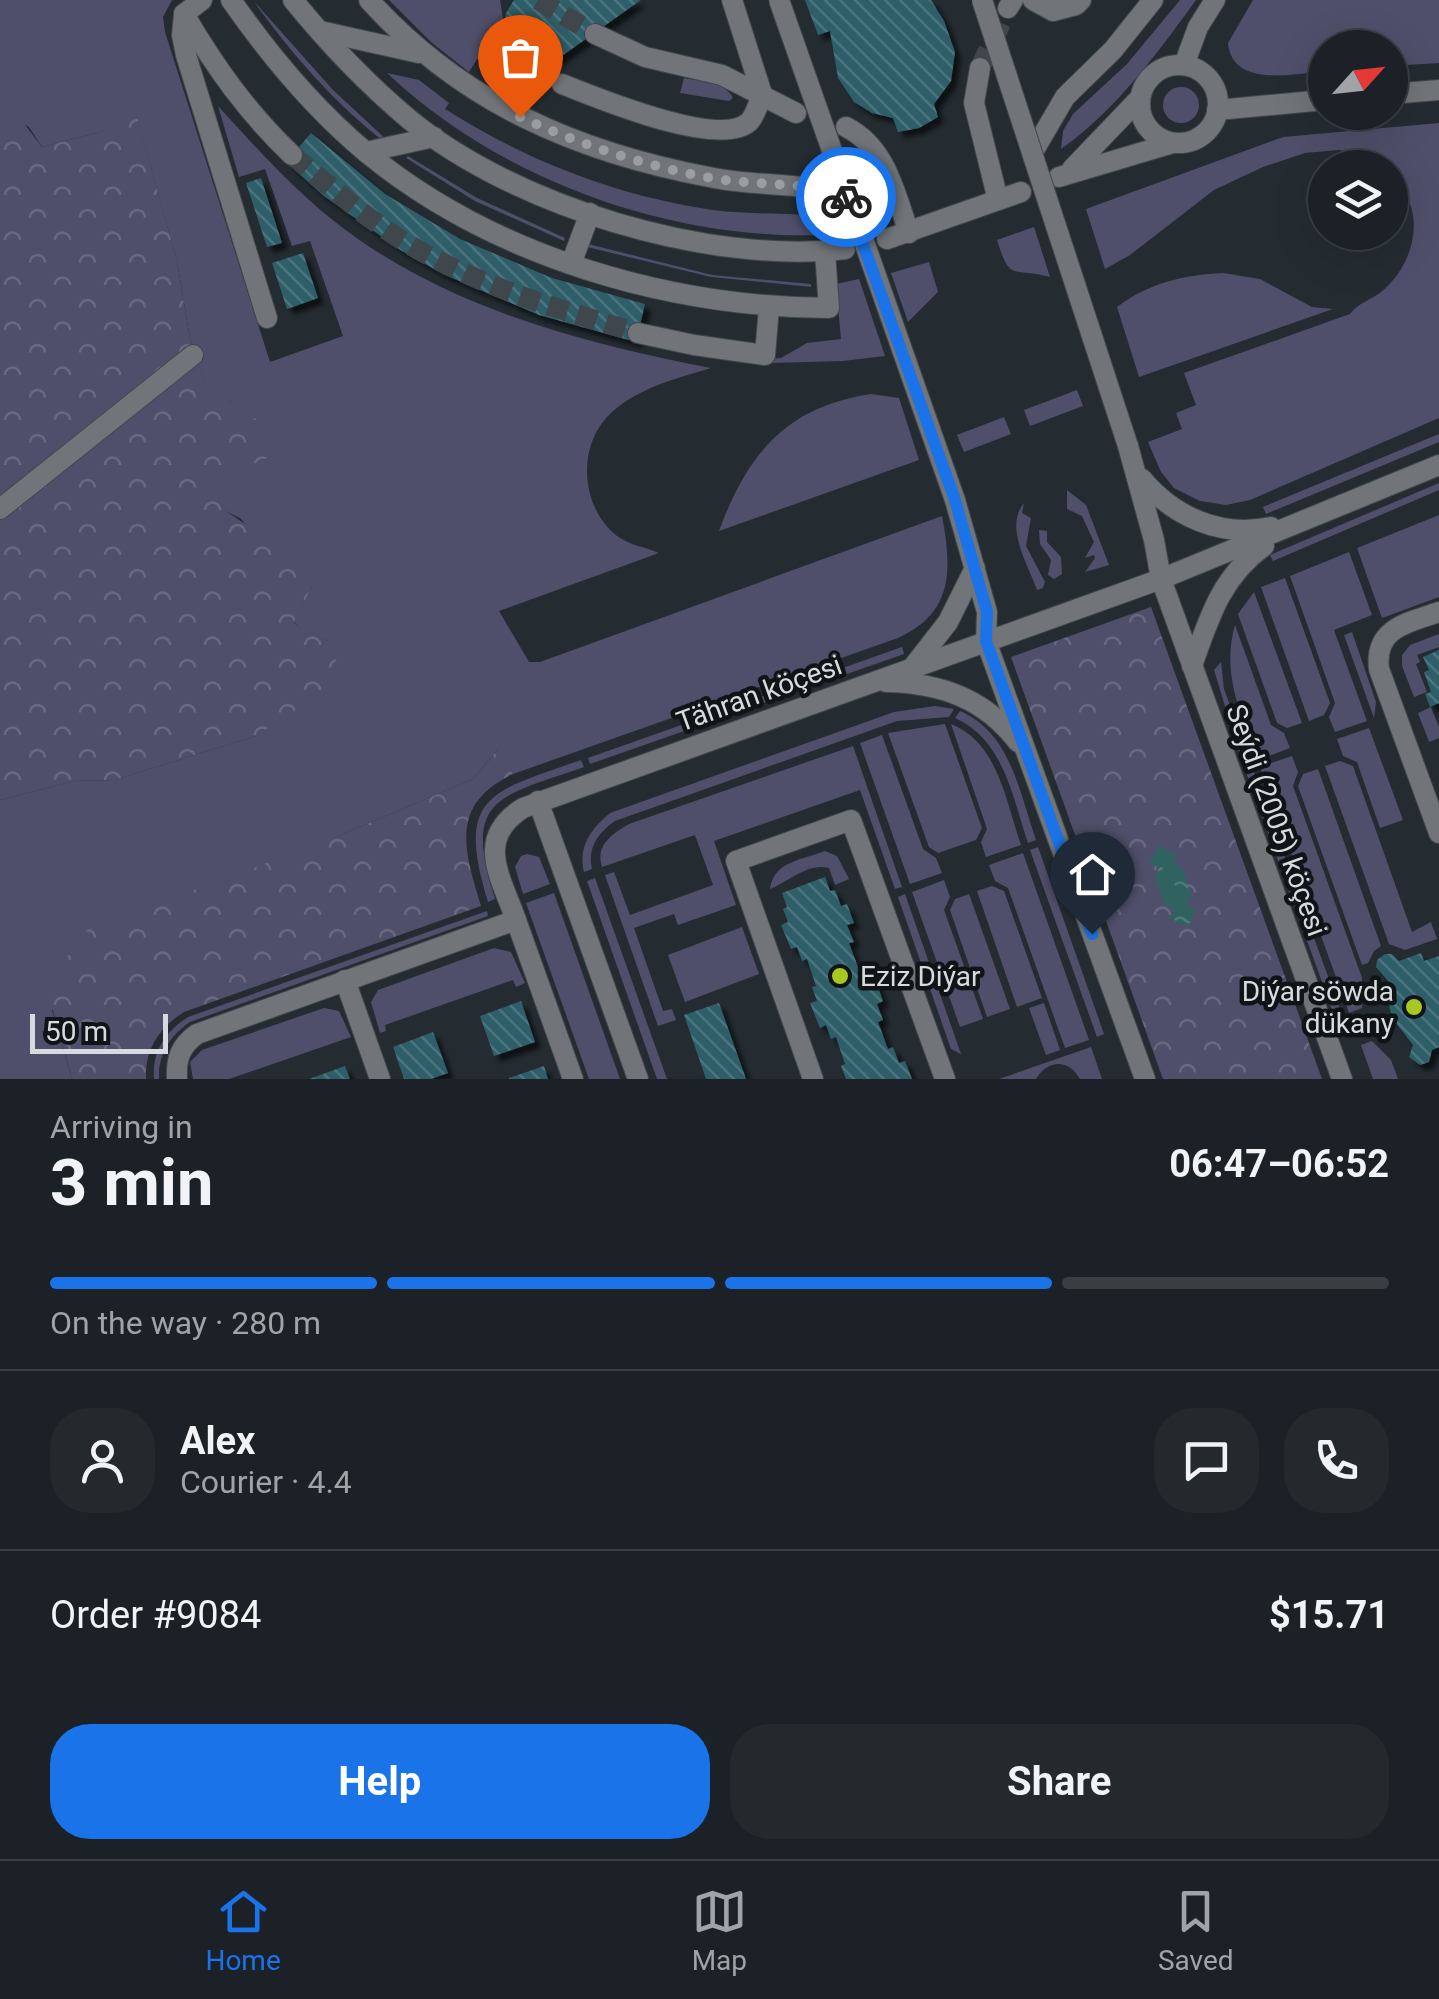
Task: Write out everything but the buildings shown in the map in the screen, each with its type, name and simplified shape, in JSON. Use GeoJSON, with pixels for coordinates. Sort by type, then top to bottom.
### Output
{"type":"FeatureCollection","features":[{"type":"Feature","properties":{"kind":"street"},"geometry":{"type":"LineString","coordinates":[[202,0],[184,14],[186,56],[267,318]]}},
{"type":"Feature","properties":{"kind":"street"},"geometry":{"type":"LineString","coordinates":[[231,0],[296,84],[366,152],[446,209],[571,264],[642,284],[770,308],[829,308],[835,251],[768,251],[668,236],[590,213],[498,177],[434,137],[366,80],[294,0]]}},
{"type":"Feature","properties":{"kind":"street"},"geometry":{"type":"LineString","coordinates":[[369,0],[423,54],[467,87],[575,142],[622,158],[718,179],[825,188],[849,198]]}},
{"type":"Feature","properties":{"kind":"street"},"geometry":{"type":"LineString","coordinates":[[562,84],[678,125],[732,131],[751,121],[762,94],[732,0]]}},
{"type":"Feature","properties":{"kind":"street"},"geometry":{"type":"LineString","coordinates":[[779,0],[955,500],[987,612],[986,641],[1145,1079]]}},
{"type":"Feature","properties":{"kind":"street","name":"Seýdi (2005) köçesi"},"geometry":{"type":"LineString","coordinates":[[982,0],[1138,474],[1161,579],[1342,1079]]}},
{"type":"Feature","properties":{"kind":"street"},"geometry":{"type":"LineString","coordinates":[[1033,0],[1053,11],[1076,6],[1081,0]]}},
{"type":"Feature","properties":{"kind":"street"},"geometry":{"type":"LineString","coordinates":[[1032,152],[1065,96],[1112,50],[1153,0]]}},
{"type":"Feature","properties":{"kind":"street"},"geometry":{"type":"LineString","coordinates":[[1184,65],[1198,27],[1215,0]]}},
{"type":"Feature","properties":{"kind":"street"},"geometry":{"type":"LineString","coordinates":[[184,14],[216,68],[248,111],[292,155]]}},
{"type":"Feature","properties":{"kind":"street"},"geometry":{"type":"LineString","coordinates":[[318,31],[423,54]]}},
{"type":"Feature","properties":{"kind":"street"},"geometry":{"type":"LineString","coordinates":[[595,34],[645,57],[722,74],[796,114]]}},
{"type":"Feature","properties":{"kind":"street"},"geometry":{"type":"LineString","coordinates":[[1184,65],[1210,81],[1218,110],[1202,136],[1183,143],[1163,140],[1147,127],[1140,98],[1155,72],[1184,65]]}},
{"type":"Feature","properties":{"kind":"street"},"geometry":{"type":"LineString","coordinates":[[980,68],[974,103],[998,200]]}},
{"type":"Feature","properties":{"kind":"street"},"geometry":{"type":"LineString","coordinates":[[1408,93],[1439,90]]}},
{"type":"Feature","properties":{"kind":"street"},"geometry":{"type":"LineString","coordinates":[[1140,98],[1062,176],[1173,142]]}},
{"type":"Feature","properties":{"kind":"street"},"geometry":{"type":"LineString","coordinates":[[1218,110],[1308,102]]}},
{"type":"Feature","properties":{"kind":"street"},"geometry":{"type":"LineString","coordinates":[[846,127],[872,144],[885,167],[909,233]]}},
{"type":"Feature","properties":{"kind":"street"},"geometry":{"type":"LineString","coordinates":[[366,152],[434,137]]}},
{"type":"Feature","properties":{"kind":"street"},"geometry":{"type":"LineString","coordinates":[[887,239],[1020,192]]}},
{"type":"Feature","properties":{"kind":"street"},"geometry":{"type":"LineString","coordinates":[[571,264],[590,213]]}},
{"type":"Feature","properties":{"kind":"street"},"geometry":{"type":"LineString","coordinates":[[638,333],[765,355],[770,308]]}},
{"type":"Feature","properties":{"kind":"street"},"geometry":{"type":"LineString","coordinates":[[0,509],[193,355]]}},
{"type":"Feature","properties":{"kind":"street","name":"Tähran köçesi"},"geometry":{"type":"LineString","coordinates":[[516,920],[496,862],[495,838],[514,814],[538,801],[1161,579],[1439,466]]}},
{"type":"Feature","properties":{"kind":"street"},"geometry":{"type":"LineString","coordinates":[[1138,474],[1171,508],[1203,524],[1256,530],[1312,518]]}},
{"type":"Feature","properties":{"kind":"street"},"geometry":{"type":"LineString","coordinates":[[1192,666],[1219,594],[1242,562],[1312,518]]}},
{"type":"Feature","properties":{"kind":"street"},"geometry":{"type":"LineString","coordinates":[[913,668],[948,622],[975,568]]}},
{"type":"Feature","properties":{"kind":"street"},"geometry":{"type":"LineString","coordinates":[[1439,612],[1394,630],[1381,641],[1377,653],[1379,669],[1439,833]]}},
{"type":"Feature","properties":{"kind":"street"},"geometry":{"type":"LineString","coordinates":[[874,681],[906,682],[956,692],[987,710],[1027,753]]}},
{"type":"Feature","properties":{"kind":"street"},"geometry":{"type":"LineString","coordinates":[[538,801],[638,1079]]}},
{"type":"Feature","properties":{"kind":"street"},"geometry":{"type":"LineString","coordinates":[[814,1079],[736,861],[851,820],[945,1079]]}},
{"type":"Feature","properties":{"kind":"street"},"geometry":{"type":"LineString","coordinates":[[176,1079],[184,1044],[206,1030],[516,920],[573,1079]]}},
{"type":"Feature","properties":{"kind":"street"},"geometry":{"type":"LineString","coordinates":[[345,980],[380,1079]]}},
{"type":"Feature","properties":{"kind":"green space"},"geometry":{"type":"Polygon","coordinates":[[[0,0],[172,0],[163,17],[165,32],[270,362],[343,336],[310,241],[292,246],[265,169],[239,177],[218,106],[308,199],[351,234],[398,264],[497,311],[549,329],[711,368],[634,396],[600,425],[592,441],[587,475],[596,509],[617,536],[659,553],[499,611],[529,662],[540,662],[942,516],[947,571],[945,587],[930,616],[898,638],[513,774],[499,748],[473,779],[336,837],[52,1010],[72,1079],[0,1079],[0,800],[74,781],[114,780],[256,736],[329,641],[302,632],[294,621],[312,587],[283,566],[240,518],[227,512],[208,482],[272,456],[232,402],[207,390],[190,339],[177,261],[136,114],[97,133],[42,147],[29,127],[0,112],[0,0]]]}},
{"type":"Feature","properties":{"kind":"green space"},"geometry":{"type":"Polygon","coordinates":[[[253,0],[333,90],[388,141],[386,143],[314,76],[253,0]]]}},
{"type":"Feature","properties":{"kind":"green space"},"geometry":{"type":"Polygon","coordinates":[[[389,0],[500,0],[503,19],[469,72],[431,42],[389,0]]]}},
{"type":"Feature","properties":{"kind":"green space"},"geometry":{"type":"Polygon","coordinates":[[[1180,0],[1196,0],[1117,99],[1061,149],[1063,131],[1073,114],[1127,64],[1180,0]]]}},
{"type":"Feature","properties":{"kind":"green space"},"geometry":{"type":"Polygon","coordinates":[[[1253,0],[1439,0],[1439,63],[1408,65],[1408,30],[1308,30],[1308,73],[1281,75],[1240,67],[1228,43],[1253,0]]]}},
{"type":"Feature","properties":{"kind":"green space"},"geometry":{"type":"Polygon","coordinates":[[[387,73],[419,80],[449,103],[445,109],[476,128],[573,174],[677,204],[806,215],[817,220],[821,235],[704,227],[588,196],[480,144],[431,111],[387,73]]]}},
{"type":"Feature","properties":{"kind":"green space"},"geometry":{"type":"Polygon","coordinates":[[[684,78],[718,85],[733,98],[729,101],[680,93],[684,78]]]}},
{"type":"Feature","properties":{"kind":"green space"},"geometry":{"type":"Polygon","coordinates":[[[1181,87],[1194,92],[1199,105],[1194,118],[1181,123],[1168,118],[1163,105],[1168,92],[1181,87]]]}},
{"type":"Feature","properties":{"kind":"green space"},"geometry":{"type":"Polygon","coordinates":[[[0,112],[16,113],[42,147],[97,133],[136,113],[177,261],[190,339],[207,389],[241,407],[257,421],[272,456],[209,483],[227,512],[285,550],[283,566],[306,576],[312,587],[294,622],[303,632],[329,641],[338,666],[327,689],[256,736],[114,780],[74,781],[0,800],[0,112]]]}},
{"type":"Feature","properties":{"kind":"green space"},"geometry":{"type":"Polygon","coordinates":[[[1439,123],[1439,418],[1250,500],[1226,505],[1200,501],[1174,488],[1161,472],[1148,442],[1182,429],[1176,413],[1196,405],[1184,373],[1350,314],[1381,292],[1398,273],[1410,251],[1414,226],[1408,199],[1408,150],[1308,150],[1263,167],[1214,190],[1130,255],[1105,269],[1086,209],[1283,137],[1408,130],[1408,126],[1439,123]]]}},
{"type":"Feature","properties":{"kind":"green space"},"geometry":{"type":"Polygon","coordinates":[[[408,156],[477,198],[565,238],[564,241],[475,201],[408,156]]]}},
{"type":"Feature","properties":{"kind":"green space"},"geometry":{"type":"Polygon","coordinates":[[[1034,227],[1050,277],[1014,271],[1006,263],[997,240],[1034,227]]]}},
{"type":"Feature","properties":{"kind":"green space"},"geometry":{"type":"Polygon","coordinates":[[[588,244],[712,275],[811,287],[711,277],[587,247],[588,244]]]}},
{"type":"Feature","properties":{"kind":"green space"},"geometry":{"type":"Polygon","coordinates":[[[929,262],[938,292],[908,322],[891,273],[929,262]]]}},
{"type":"Feature","properties":{"kind":"green space"},"geometry":{"type":"Polygon","coordinates":[[[1223,273],[1260,279],[1312,307],[1333,309],[1139,377],[1117,307],[1167,282],[1223,273]]]}},
{"type":"Feature","properties":{"kind":"green space"},"geometry":{"type":"Polygon","coordinates":[[[859,279],[885,356],[771,363],[771,359],[781,358],[807,343],[841,339],[836,284],[859,279]]]}},
{"type":"Feature","properties":{"kind":"green space"},"geometry":{"type":"Polygon","coordinates":[[[1077,390],[1083,406],[1030,426],[1024,410],[1077,390]]]}},
{"type":"Feature","properties":{"kind":"green space"},"geometry":{"type":"Polygon","coordinates":[[[871,394],[899,398],[919,460],[719,531],[742,479],[773,439],[815,410],[871,394]]]}},
{"type":"Feature","properties":{"kind":"green space"},"geometry":{"type":"Polygon","coordinates":[[[1004,417],[1011,434],[964,452],[957,435],[1004,417]]]}},
{"type":"Feature","properties":{"kind":"green space"},"geometry":{"type":"Polygon","coordinates":[[[1439,434],[1439,442],[1266,514],[1263,507],[1439,434]]]}},
{"type":"Feature","properties":{"kind":"green space"},"geometry":{"type":"Polygon","coordinates":[[[1439,483],[1439,490],[1273,561],[1270,555],[1439,483]]]}},
{"type":"Feature","properties":{"kind":"green space"},"geometry":{"type":"Polygon","coordinates":[[[1067,490],[1086,505],[1109,565],[1085,572],[1095,558],[1085,558],[1094,542],[1082,516],[1067,509],[1067,490]]]}},
{"type":"Feature","properties":{"kind":"green space"},"geometry":{"type":"Polygon","coordinates":[[[1024,503],[1022,513],[1031,518],[1026,546],[1045,582],[1037,590],[1017,534],[1018,513],[1024,503]]]}},
{"type":"Feature","properties":{"kind":"green space"},"geometry":{"type":"Polygon","coordinates":[[[1439,515],[1439,597],[1382,618],[1357,548],[1439,515]]]}},
{"type":"Feature","properties":{"kind":"green space"},"geometry":{"type":"Polygon","coordinates":[[[1039,530],[1047,531],[1047,542],[1061,557],[1062,574],[1054,579],[1048,575],[1051,560],[1040,544],[1039,530]]]}},
{"type":"Feature","properties":{"kind":"green space"},"geometry":{"type":"Polygon","coordinates":[[[1349,552],[1372,615],[1334,630],[1367,721],[1335,732],[1329,717],[1335,703],[1290,576],[1349,552]]]}},
{"type":"Feature","properties":{"kind":"green space"},"geometry":{"type":"Polygon","coordinates":[[[1285,578],[1330,703],[1324,715],[1309,721],[1261,587],[1285,578]]]}},
{"type":"Feature","properties":{"kind":"green space"},"geometry":{"type":"Polygon","coordinates":[[[1254,592],[1302,723],[1287,728],[1277,723],[1238,614],[1254,592]]]}},
{"type":"Feature","properties":{"kind":"green space"},"geometry":{"type":"Polygon","coordinates":[[[1151,607],[1322,1079],[1163,1079],[1011,657],[1151,607]]]}},
{"type":"Feature","properties":{"kind":"green space"},"geometry":{"type":"Polygon","coordinates":[[[1235,625],[1271,725],[1284,733],[1290,748],[1258,760],[1232,677],[1235,625]]]}},
{"type":"Feature","properties":{"kind":"green space"},"geometry":{"type":"Polygon","coordinates":[[[1352,632],[1376,702],[1374,718],[1344,635],[1352,632]]]}},
{"type":"Feature","properties":{"kind":"green space"},"geometry":{"type":"Polygon","coordinates":[[[1439,634],[1439,647],[1417,655],[1420,662],[1416,664],[1427,692],[1414,697],[1402,666],[1402,655],[1410,645],[1439,634]]]}},
{"type":"Feature","properties":{"kind":"green space"},"geometry":{"type":"Polygon","coordinates":[[[902,647],[904,654],[590,764],[588,758],[902,647]]]}},
{"type":"Feature","properties":{"kind":"green space"},"geometry":{"type":"Polygon","coordinates":[[[1221,662],[1224,689],[1251,762],[1243,765],[1214,670],[1221,662]]]}},
{"type":"Feature","properties":{"kind":"green space"},"geometry":{"type":"Polygon","coordinates":[[[935,706],[954,709],[949,717],[897,721],[615,821],[595,842],[592,869],[584,872],[583,854],[588,839],[610,813],[894,712],[935,706]]]}},
{"type":"Feature","properties":{"kind":"green space"},"geometry":{"type":"Polygon","coordinates":[[[1431,707],[1439,738],[1429,742],[1418,713],[1431,707]]]}},
{"type":"Feature","properties":{"kind":"green space"},"geometry":{"type":"Polygon","coordinates":[[[960,711],[977,721],[1002,749],[1036,840],[1028,843],[1004,771],[985,740],[955,718],[960,711]]]}},
{"type":"Feature","properties":{"kind":"green space"},"geometry":{"type":"Polygon","coordinates":[[[945,724],[982,828],[976,840],[938,853],[929,847],[888,733],[945,724]]]}},
{"type":"Feature","properties":{"kind":"green space"},"geometry":{"type":"Polygon","coordinates":[[[951,724],[980,744],[990,759],[1021,845],[986,857],[981,842],[987,829],[951,724]]]}},
{"type":"Feature","properties":{"kind":"green space"},"geometry":{"type":"Polygon","coordinates":[[[1369,728],[1403,820],[1380,828],[1357,762],[1343,756],[1337,739],[1369,728]]]}},
{"type":"Feature","properties":{"kind":"green space"},"geometry":{"type":"Polygon","coordinates":[[[882,735],[923,849],[936,858],[942,873],[910,884],[860,743],[882,735]]]}},
{"type":"Feature","properties":{"kind":"green space"},"geometry":{"type":"Polygon","coordinates":[[[853,746],[902,887],[895,889],[860,790],[714,841],[736,905],[678,925],[674,914],[634,928],[663,1011],[672,1009],[676,1020],[658,1026],[605,875],[614,872],[630,915],[713,885],[695,835],[602,867],[601,852],[606,841],[629,824],[853,746]]]}},
{"type":"Feature","properties":{"kind":"green space"},"geometry":{"type":"Polygon","coordinates":[[[500,747],[513,774],[479,799],[467,830],[470,866],[481,906],[184,1012],[155,1040],[146,1079],[72,1079],[46,986],[87,930],[336,837],[473,779],[500,747]]]}},
{"type":"Feature","properties":{"kind":"green space"},"geometry":{"type":"Polygon","coordinates":[[[1292,756],[1298,772],[1293,786],[1362,978],[1362,1008],[1349,1013],[1260,767],[1292,756]]]}},
{"type":"Feature","properties":{"kind":"green space"},"geometry":{"type":"Polygon","coordinates":[[[581,760],[584,767],[529,786],[495,806],[486,820],[483,840],[495,899],[488,902],[476,839],[479,818],[488,803],[523,781],[581,760]]]}},
{"type":"Feature","properties":{"kind":"green space"},"geometry":{"type":"Polygon","coordinates":[[[1340,761],[1353,766],[1412,932],[1431,922],[1437,939],[1405,950],[1389,944],[1325,766],[1340,761]]]}},
{"type":"Feature","properties":{"kind":"green space"},"geometry":{"type":"Polygon","coordinates":[[[1318,769],[1381,946],[1362,965],[1298,786],[1303,774],[1318,769]]]}},
{"type":"Feature","properties":{"kind":"green space"},"geometry":{"type":"Polygon","coordinates":[[[1253,770],[1342,1015],[1335,1018],[1246,772],[1253,770]]]}},
{"type":"Feature","properties":{"kind":"green space"},"geometry":{"type":"Polygon","coordinates":[[[1038,847],[1104,1034],[1097,1037],[1030,850],[1038,847]]]}},
{"type":"Feature","properties":{"kind":"green space"},"geometry":{"type":"Polygon","coordinates":[[[825,851],[837,856],[849,879],[835,885],[829,868],[813,868],[770,889],[783,867],[825,851]]]}},
{"type":"Feature","properties":{"kind":"green space"},"geometry":{"type":"Polygon","coordinates":[[[1023,853],[1089,1040],[1065,1048],[1008,888],[995,881],[989,865],[1023,853]]]}},
{"type":"Feature","properties":{"kind":"green space"},"geometry":{"type":"Polygon","coordinates":[[[521,856],[539,857],[550,884],[523,894],[515,867],[521,856]]]}},
{"type":"Feature","properties":{"kind":"green space"},"geometry":{"type":"Polygon","coordinates":[[[595,878],[667,1079],[657,1079],[587,881],[595,878]]]}},
{"type":"Feature","properties":{"kind":"green space"},"geometry":{"type":"Polygon","coordinates":[[[944,880],[950,897],[944,910],[983,1019],[960,1027],[912,892],[944,880]]]}},
{"type":"Feature","properties":{"kind":"green space"},"geometry":{"type":"Polygon","coordinates":[[[992,886],[1004,891],[1042,998],[1017,1007],[977,891],[992,886]]]}},
{"type":"Feature","properties":{"kind":"green space"},"geometry":{"type":"Polygon","coordinates":[[[554,893],[620,1079],[589,1079],[526,903],[554,893]]]}},
{"type":"Feature","properties":{"kind":"green space"},"geometry":{"type":"Polygon","coordinates":[[[905,894],[961,1054],[951,1049],[898,897],[905,894]]]}},
{"type":"Feature","properties":{"kind":"green space"},"geometry":{"type":"Polygon","coordinates":[[[969,894],[1010,1009],[987,1017],[950,910],[955,899],[969,894]]]}},
{"type":"Feature","properties":{"kind":"green space"},"geometry":{"type":"Polygon","coordinates":[[[487,911],[488,916],[190,1022],[167,1046],[159,1079],[154,1079],[155,1060],[162,1043],[188,1017],[487,911]]]}},
{"type":"Feature","properties":{"kind":"green space"},"geometry":{"type":"Polygon","coordinates":[[[742,927],[759,974],[685,1002],[668,955],[742,927]]]}},
{"type":"Feature","properties":{"kind":"green space"},"geometry":{"type":"Polygon","coordinates":[[[494,948],[511,952],[525,983],[516,987],[513,980],[385,1025],[386,1031],[380,1033],[371,1002],[378,990],[494,948]]]}},
{"type":"Feature","properties":{"kind":"green space"},"geometry":{"type":"Polygon","coordinates":[[[1044,1003],[1060,1050],[1046,1055],[1029,1008],[1044,1003]]]}},
{"type":"Feature","properties":{"kind":"green space"},"geometry":{"type":"Polygon","coordinates":[[[324,1008],[339,1011],[351,1037],[229,1079],[193,1079],[190,1062],[202,1050],[324,1008]]]}},
{"type":"Feature","properties":{"kind":"green space"},"geometry":{"type":"Polygon","coordinates":[[[1372,1041],[1391,1060],[1398,1079],[1373,1079],[1361,1045],[1372,1041]]]}},
{"type":"Feature","properties":{"kind":"green space"},"geometry":{"type":"Polygon","coordinates":[[[1091,1047],[1102,1079],[1080,1079],[1070,1068],[1058,1064],[1046,1068],[1036,1079],[999,1079],[1091,1047]]]}},
{"type":"Feature","properties":{"kind":"water"},"geometry":{"type":"Polygon","coordinates":[[[1158,845],[1177,854],[1173,863],[1182,867],[1191,895],[1187,904],[1196,909],[1188,927],[1169,918],[1174,909],[1164,904],[1155,877],[1159,868],[1150,863],[1158,845]]]}},
{"type":"Feature","properties":{"kind":"tunnel"},"geometry":{"type":"LineString","coordinates":[[538,0],[595,34]]}},
{"type":"Feature","properties":{"kind":"tunnel"},"geometry":{"type":"LineString","coordinates":[[980,68],[1008,8]]}},
{"type":"Feature","properties":{"kind":"tunnel"},"geometry":{"type":"LineString","coordinates":[[292,155],[377,223],[436,259],[520,296],[638,333]]}},
{"type":"Feature","properties":{"kind":"way so far"},"geometry":{"type":"LineString","coordinates":[[520,117],[622,158],[718,179],[825,188],[846,197]]}},
{"type":"Feature","properties":{"kind":"place","name":"Eziz Diýar"},"geometry":{"type":"Point","coordinates":[840,976]}},
{"type":"Feature","properties":{"kind":"place","name":"Diýar söwda dükany"},"geometry":{"type":"Point","coordinates":[1414,1007]}},
{"type":"Feature","properties":{"kind":"route"},"geometry":{"type":"LineString","coordinates":[[846,197],[955,500],[987,612],[986,641],[1092,934]]}}]}
